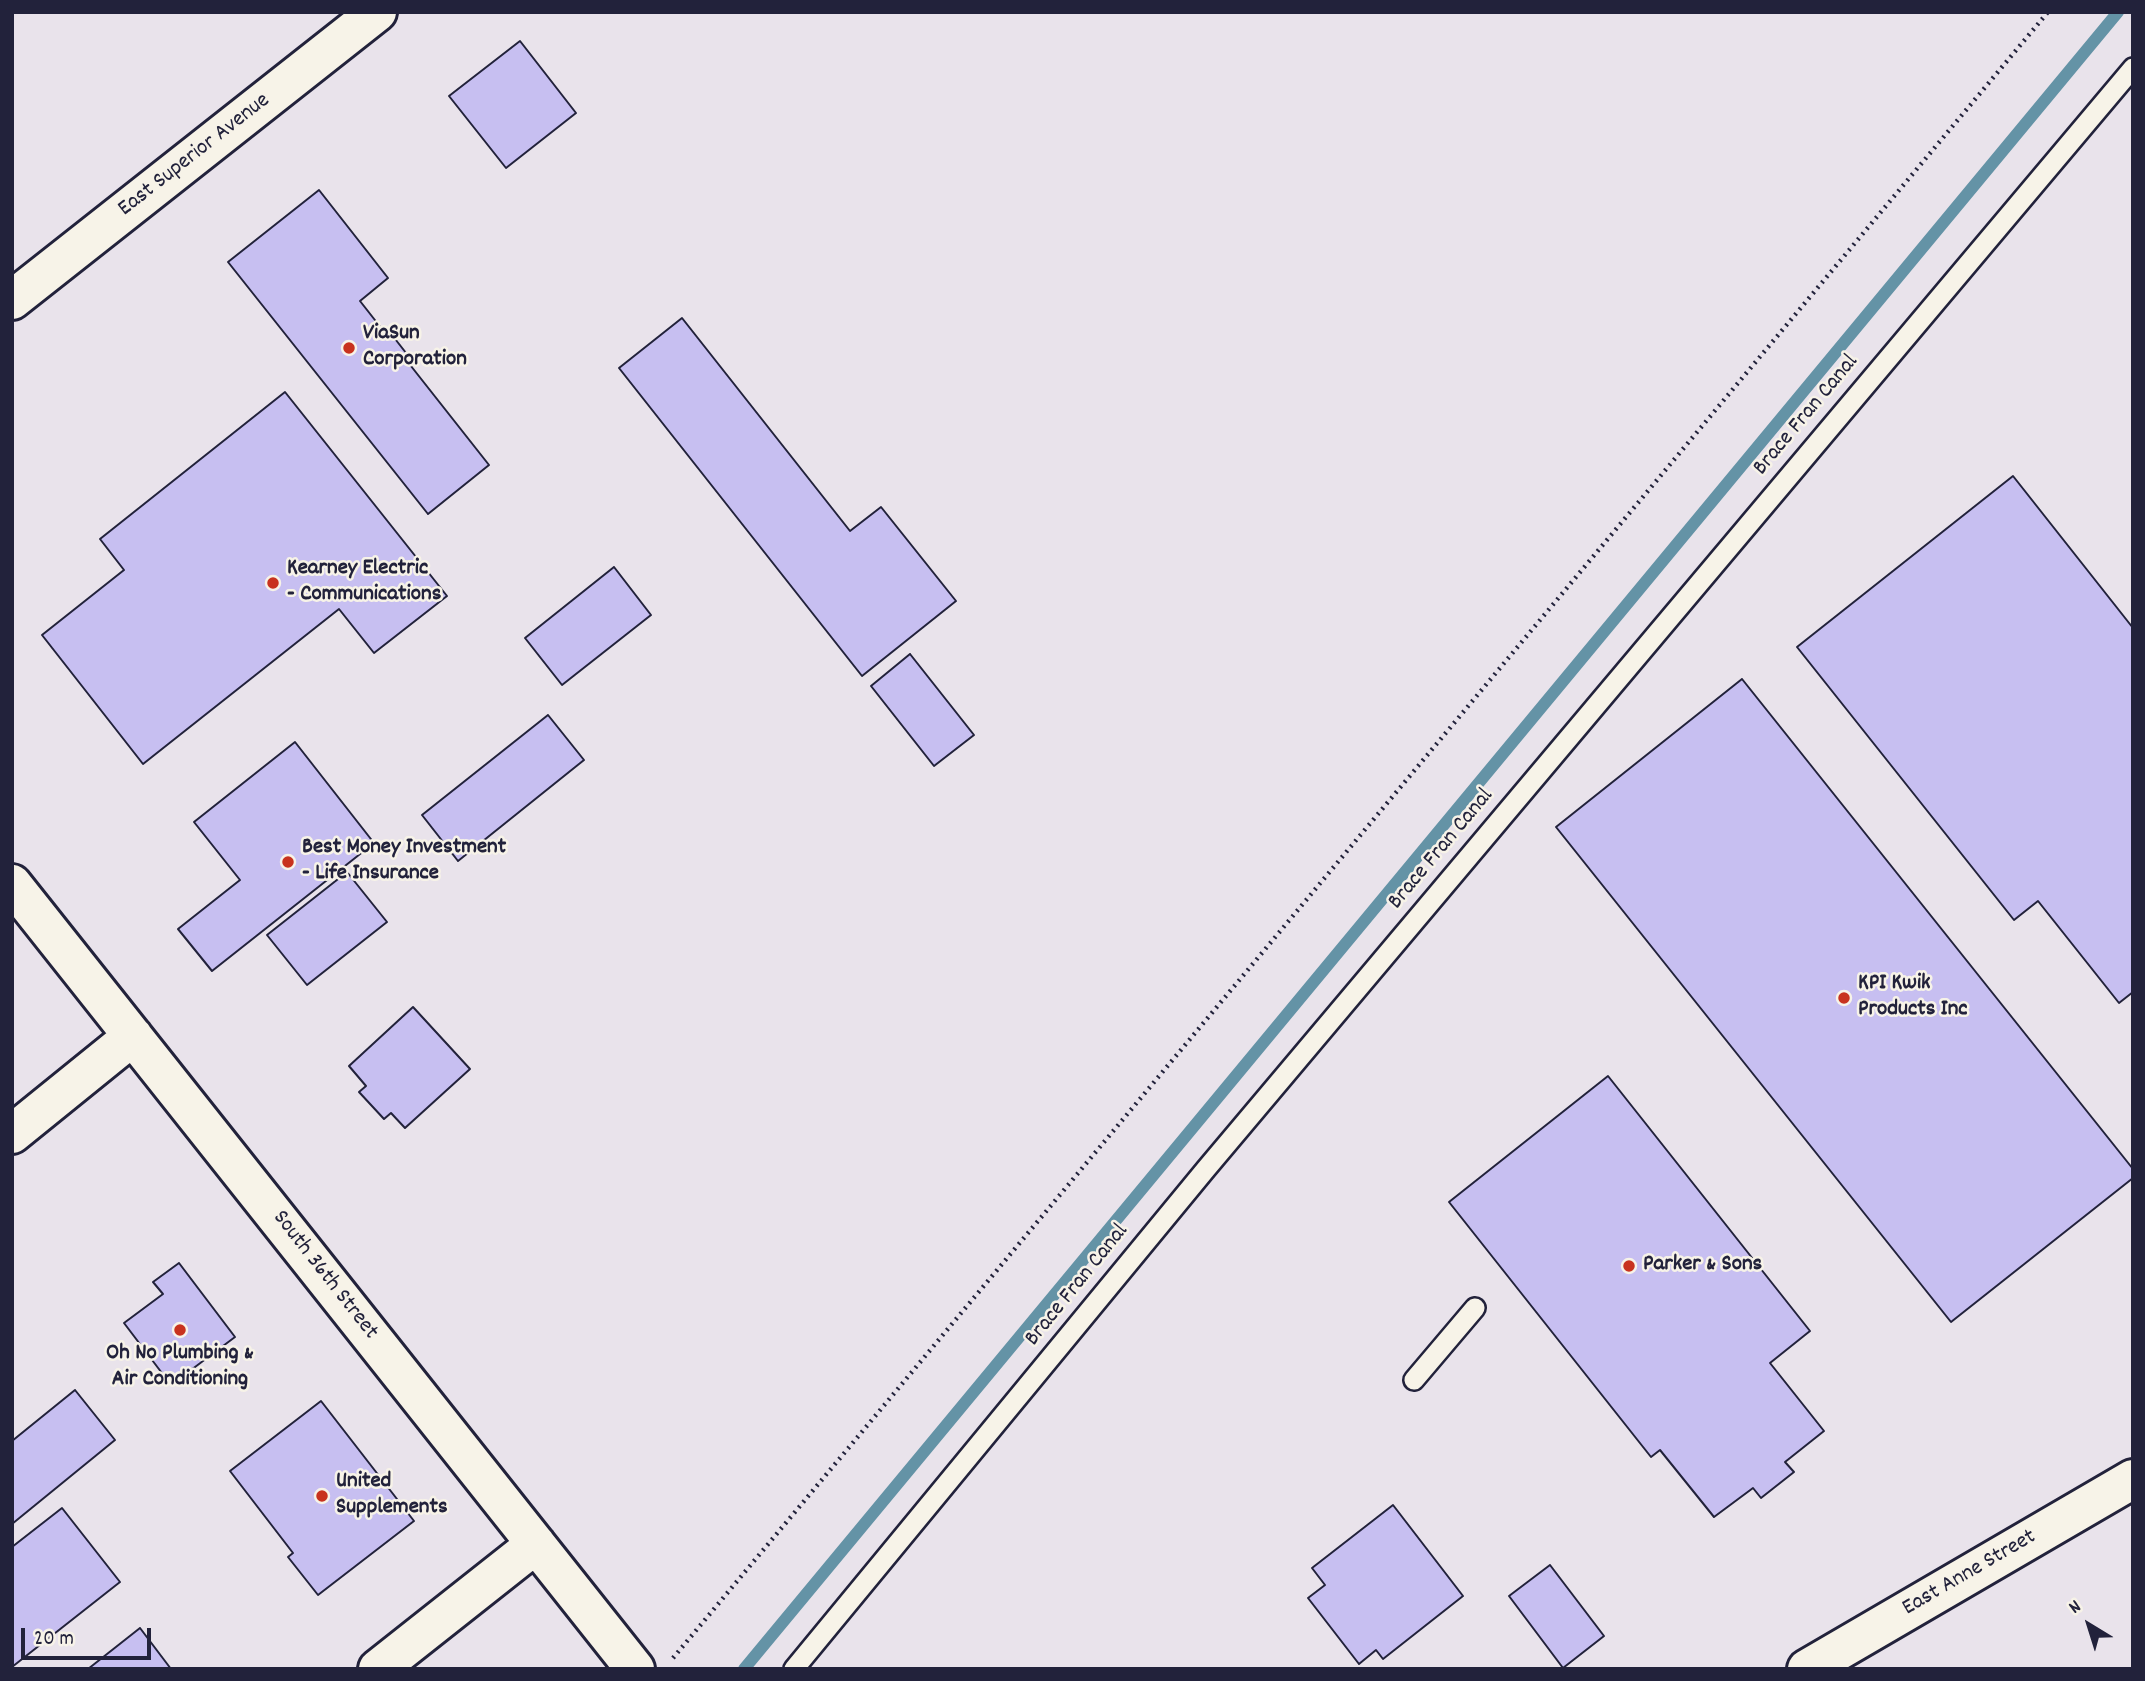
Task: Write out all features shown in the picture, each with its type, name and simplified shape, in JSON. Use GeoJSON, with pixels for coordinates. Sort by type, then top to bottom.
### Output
{"type":"FeatureCollection","features":[{"type":"Feature","properties":{"kind":"street","name":"East Superior Avenue"},"geometry":{"type":"LineString","coordinates":[[12,300],[377,12]]}},
{"type":"Feature","properties":{"kind":"street","name":"South 36th Street"},"geometry":{"type":"LineString","coordinates":[[12,884],[536,1544],[653,1664]]}},
{"type":"Feature","properties":{"kind":"street"},"geometry":{"type":"LineString","coordinates":[[12,1134],[133,1036]]}},
{"type":"Feature","properties":{"kind":"street","name":"East Anne Street"},"geometry":{"type":"LineString","coordinates":[[1807,1669],[2133,1479]]}},
{"type":"Feature","properties":{"kind":"street"},"geometry":{"type":"LineString","coordinates":[[378,1669],[536,1544]]}},
{"type":"Feature","properties":{"kind":"lane","name":"Brace Fran Canal"},"geometry":{"type":"LineString","coordinates":[[794,1669],[1206,1169],[2133,68]]}},
{"type":"Feature","properties":{"kind":"lane"},"geometry":{"type":"LineString","coordinates":[[1414,1380],[1475,1308]]}},
{"type":"Feature","properties":{"kind":"path"},"geometry":{"type":"LineString","coordinates":[[653,1664],[2048,12]]}},
{"type":"Feature","properties":{"kind":"shaded area"},"geometry":{"type":"Polygon","coordinates":[[[12,12],[2133,12],[2133,1669],[12,1669],[12,12]]]}},
{"type":"Feature","properties":{"kind":"building"},"geometry":{"type":"Polygon","coordinates":[[[520,41],[576,113],[506,168],[449,96],[520,41]]]}},
{"type":"Feature","properties":{"kind":"building","name":"ViaSun Corporation"},"geometry":{"type":"Polygon","coordinates":[[[319,190],[388,278],[360,301],[389,338],[392,335],[410,358],[407,361],[489,465],[428,514],[228,262],[319,190]]]}},
{"type":"Feature","properties":{"kind":"building"},"geometry":{"type":"Polygon","coordinates":[[[682,318],[850,531],[881,507],[956,601],[862,676],[619,368],[682,318]]]}},
{"type":"Feature","properties":{"kind":"building","name":"Kearney Electric - Communications"},"geometry":{"type":"Polygon","coordinates":[[[285,392],[447,596],[374,653],[339,609],[143,764],[42,635],[124,570],[100,539],[285,392]]]}},
{"type":"Feature","properties":{"kind":"building"},"geometry":{"type":"Polygon","coordinates":[[[2013,476],[2133,628],[2133,992],[2119,1003],[2038,901],[2014,920],[1797,647],[2013,476]]]}},
{"type":"Feature","properties":{"kind":"building"},"geometry":{"type":"Polygon","coordinates":[[[614,567],[651,615],[562,685],[525,638],[614,567]]]}},
{"type":"Feature","properties":{"kind":"building"},"geometry":{"type":"Polygon","coordinates":[[[910,654],[974,735],[934,766],[871,686],[910,654]]]}},
{"type":"Feature","properties":{"kind":"building","name":"KPI Kwik Products Inc"},"geometry":{"type":"Polygon","coordinates":[[[1742,679],[2133,1169],[2133,1178],[1951,1322],[1556,827],[1742,679]]]}},
{"type":"Feature","properties":{"kind":"building"},"geometry":{"type":"Polygon","coordinates":[[[548,715],[584,760],[458,861],[422,815],[548,715]]]}},
{"type":"Feature","properties":{"kind":"building","name":"Best Money Investment - Life Insurance"},"geometry":{"type":"Polygon","coordinates":[[[295,742],[374,843],[212,971],[178,929],[240,880],[194,822],[295,742]]]}},
{"type":"Feature","properties":{"kind":"building"},"geometry":{"type":"Polygon","coordinates":[[[347,872],[387,922],[307,985],[267,935],[347,872]]]}},
{"type":"Feature","properties":{"kind":"building"},"geometry":{"type":"Polygon","coordinates":[[[413,1007],[470,1069],[405,1128],[391,1113],[384,1119],[359,1092],[366,1086],[349,1066],[413,1007]]]}},
{"type":"Feature","properties":{"kind":"building","name":"Parker & Sons"},"geometry":{"type":"Polygon","coordinates":[[[1608,1076],[1810,1331],[1770,1363],[1824,1431],[1785,1462],[1794,1472],[1761,1498],[1753,1488],[1714,1517],[1660,1450],[1651,1457],[1449,1202],[1608,1076]]]}},
{"type":"Feature","properties":{"kind":"building","name":"Oh No Plumbing & Air Conditioning"},"geometry":{"type":"Polygon","coordinates":[[[179,1263],[235,1337],[171,1385],[124,1323],[163,1294],[153,1282],[179,1263]]]}},
{"type":"Feature","properties":{"kind":"building"},"geometry":{"type":"Polygon","coordinates":[[[75,1390],[115,1440],[12,1524],[12,1441],[75,1390]]]}},
{"type":"Feature","properties":{"kind":"building","name":"United Supplements"},"geometry":{"type":"Polygon","coordinates":[[[321,1401],[414,1521],[318,1595],[288,1557],[293,1553],[230,1471],[321,1401]]]}},
{"type":"Feature","properties":{"kind":"building"},"geometry":{"type":"Polygon","coordinates":[[[1393,1505],[1463,1596],[1383,1659],[1376,1650],[1359,1664],[1308,1598],[1325,1585],[1312,1568],[1393,1505]]]}},
{"type":"Feature","properties":{"kind":"building"},"geometry":{"type":"Polygon","coordinates":[[[62,1508],[120,1582],[12,1667],[12,1547],[62,1508]]]}},
{"type":"Feature","properties":{"kind":"building"},"geometry":{"type":"Polygon","coordinates":[[[1550,1565],[1604,1636],[1563,1668],[1509,1596],[1550,1565]]]}},
{"type":"Feature","properties":{"kind":"building"},"geometry":{"type":"Polygon","coordinates":[[[140,1628],[171,1669],[88,1669],[140,1628]]]}},
{"type":"Feature","properties":{"kind":"waterway"},"geometry":{"type":"LineString","coordinates":[[744,1669],[2118,12]]}},
{"type":"Feature","properties":{"kind":"place","name":"ViaSun Corporation"},"geometry":{"type":"Point","coordinates":[349,348]}},
{"type":"Feature","properties":{"kind":"place","name":"Kearney Electric - Communications"},"geometry":{"type":"Point","coordinates":[273,583]}},
{"type":"Feature","properties":{"kind":"place","name":"Best Money Investment - Life Insurance"},"geometry":{"type":"Point","coordinates":[288,862]}},
{"type":"Feature","properties":{"kind":"place","name":"KPI Kwik Products Inc"},"geometry":{"type":"Point","coordinates":[1844,998]}},
{"type":"Feature","properties":{"kind":"place","name":"Parker & Sons"},"geometry":{"type":"Point","coordinates":[1629,1266]}},
{"type":"Feature","properties":{"kind":"place","name":"Oh No Plumbing & Air Conditioning"},"geometry":{"type":"Point","coordinates":[180,1330]}},
{"type":"Feature","properties":{"kind":"place","name":"United Supplements"},"geometry":{"type":"Point","coordinates":[322,1496]}}]}
